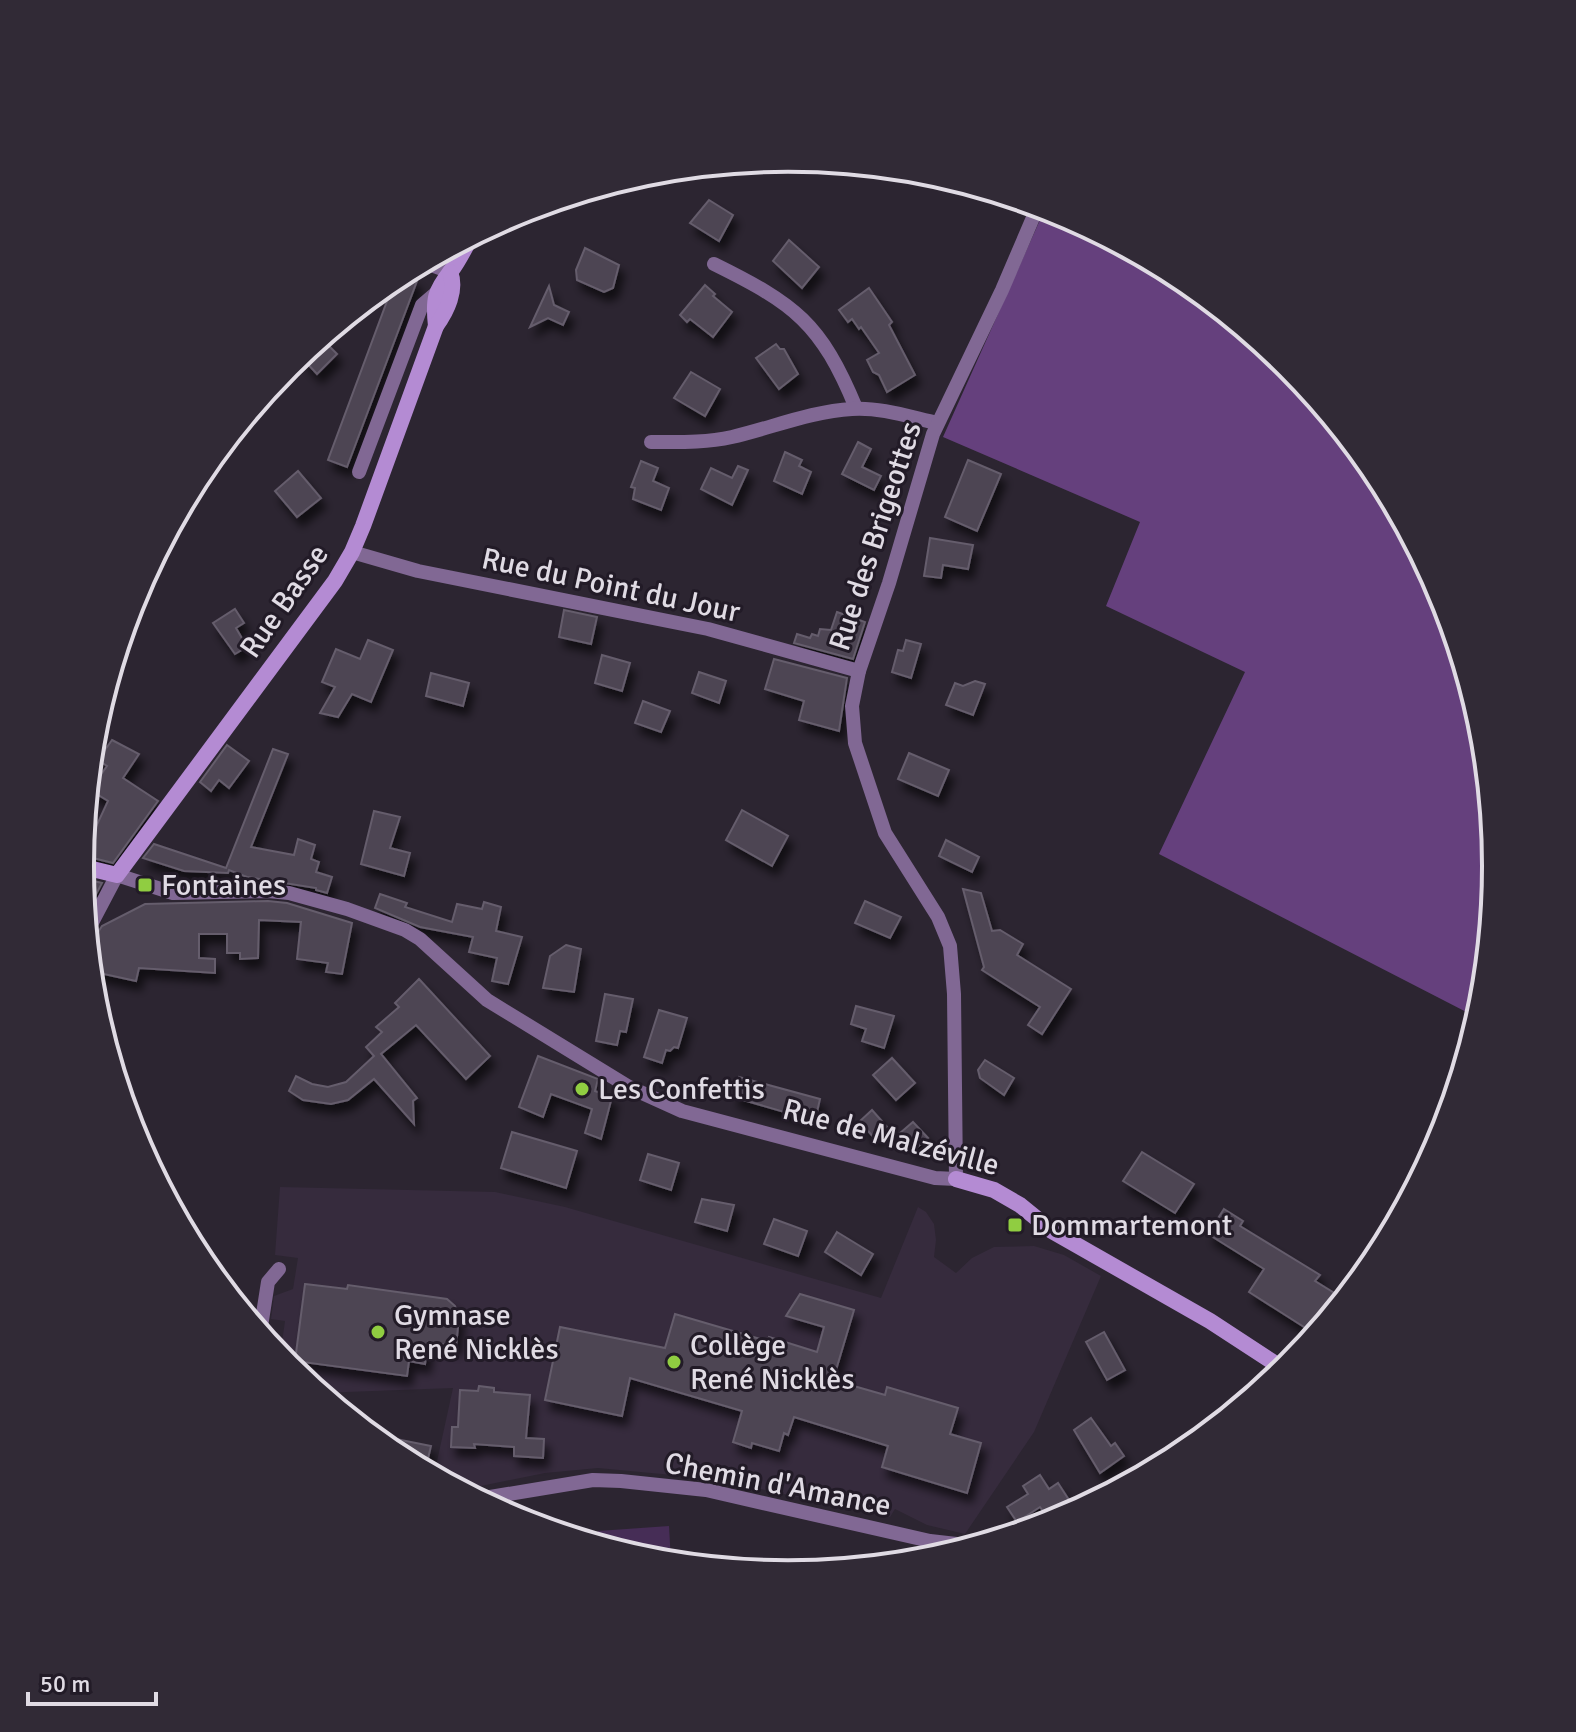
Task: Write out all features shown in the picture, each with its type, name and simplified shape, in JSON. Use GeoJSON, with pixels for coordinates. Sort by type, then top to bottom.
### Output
{"type":"FeatureCollection","features":[{"type":"Feature","properties":{"kind":"street","name":"Rue des Brigeottes"},"geometry":{"type":"LineString","coordinates":[[956,1179],[953,957],[946,932],[891,846],[865,780],[851,721],[859,671],[937,423],[1002,290],[1033,217]]}},
{"type":"Feature","properties":{"kind":"street"},"geometry":{"type":"LineString","coordinates":[[359,472],[422,305],[436,293],[461,255]]}},
{"type":"Feature","properties":{"kind":"street"},"geometry":{"type":"LineString","coordinates":[[714,264],[766,290],[810,326],[841,373],[856,408]]}},
{"type":"Feature","properties":{"kind":"street"},"geometry":{"type":"LineString","coordinates":[[437,267],[450,272]]}},
{"type":"Feature","properties":{"kind":"street","name":"Rue Basse"},"geometry":{"type":"LineString","coordinates":[[117,875],[301,630],[352,552],[436,326],[444,315],[454,284],[450,272]]}},
{"type":"Feature","properties":{"kind":"street","name":"Rue Basse"},"geometry":{"type":"LineString","coordinates":[[436,293],[436,326]]}},
{"type":"Feature","properties":{"kind":"street"},"geometry":{"type":"LineString","coordinates":[[651,442],[703,442],[728,438],[835,410],[856,408],[937,423]]}},
{"type":"Feature","properties":{"kind":"street","name":"Rue du Point du Jour"},"geometry":{"type":"LineString","coordinates":[[352,552],[418,571],[708,629],[859,671]]}},
{"type":"Feature","properties":{"kind":"street"},"geometry":{"type":"LineString","coordinates":[[94,869],[117,875],[96,916]]}},
{"type":"Feature","properties":{"kind":"street","name":"Rue de Malzéville"},"geometry":{"type":"LineString","coordinates":[[117,875],[173,893],[289,893],[405,930],[420,939],[487,1000],[581,1060],[651,1099],[682,1111],[935,1178],[956,1179],[994,1190],[1052,1231],[1210,1321],[1273,1362]]}},
{"type":"Feature","properties":{"kind":"street"},"geometry":{"type":"LineString","coordinates":[[262,1319],[268,1282],[279,1269]]}},
{"type":"Feature","properties":{"kind":"street","name":"Chemin d'Amance"},"geometry":{"type":"LineString","coordinates":[[498,1496],[593,1480],[621,1481],[706,1490],[942,1542]]}},
{"type":"Feature","properties":{"kind":"shaded area"},"geometry":{"type":"Polygon","coordinates":[[[1040,220],[1095,244],[1174,289],[1246,344],[1310,408],[1365,480],[1389,519],[1429,600],[1458,686],[1469,731],[1481,821],[1481,911],[1466,1012],[1159,854],[1245,672],[1106,606],[1140,522],[943,437],[1040,220]]]}},
{"type":"Feature","properties":{"kind":"shaded area","name":"Collège René Nicklès"},"geometry":{"type":"Polygon","coordinates":[[[280,1187],[495,1192],[565,1207],[881,1298],[918,1207],[934,1224],[934,1257],[956,1273],[972,1258],[994,1247],[1034,1246],[1064,1255],[1101,1276],[1034,1432],[965,1534],[927,1525],[895,1509],[890,1517],[761,1489],[719,1470],[715,1479],[598,1468],[545,1473],[478,1487],[436,1464],[453,1388],[335,1392],[282,1341],[285,1321],[271,1319],[274,1296],[293,1289],[298,1258],[275,1255],[280,1187]]]}},
{"type":"Feature","properties":{"kind":"shaded area"},"geometry":{"type":"Polygon","coordinates":[[[669,1526],[670,1550],[608,1536],[598,1531],[669,1526]]]}},
{"type":"Feature","properties":{"kind":"building"},"geometry":{"type":"Polygon","coordinates":[[[709,200],[733,215],[719,241],[690,223],[709,200]]]}},
{"type":"Feature","properties":{"kind":"building"},"geometry":{"type":"Polygon","coordinates":[[[789,240],[819,267],[802,288],[773,261],[789,240]]]}},
{"type":"Feature","properties":{"kind":"building"},"geometry":{"type":"Polygon","coordinates":[[[585,248],[619,265],[613,288],[604,292],[577,280],[576,270],[585,248]]]}},
{"type":"Feature","properties":{"kind":"building"},"geometry":{"type":"Polygon","coordinates":[[[417,281],[347,467],[328,460],[388,299],[417,281]]]}},
{"type":"Feature","properties":{"kind":"building"},"geometry":{"type":"Polygon","coordinates":[[[705,285],[732,312],[713,337],[680,315],[705,285]]]}},
{"type":"Feature","properties":{"kind":"building"},"geometry":{"type":"Polygon","coordinates":[[[549,286],[554,305],[569,312],[563,325],[548,318],[530,327],[549,286]]]}},
{"type":"Feature","properties":{"kind":"building"},"geometry":{"type":"Polygon","coordinates":[[[869,288],[892,322],[889,325],[915,375],[887,392],[867,360],[879,353],[861,327],[859,329],[852,319],[848,322],[839,310],[869,288]]]}},
{"type":"Feature","properties":{"kind":"building"},"geometry":{"type":"Polygon","coordinates":[[[776,344],[784,349],[798,374],[779,389],[756,358],[776,344]]]}},
{"type":"Feature","properties":{"kind":"building"},"geometry":{"type":"Polygon","coordinates":[[[328,345],[337,354],[317,374],[308,365],[328,345]]]}},
{"type":"Feature","properties":{"kind":"building"},"geometry":{"type":"Polygon","coordinates":[[[691,372],[720,389],[705,416],[674,398],[691,372]]]}},
{"type":"Feature","properties":{"kind":"building"},"geometry":{"type":"Polygon","coordinates":[[[858,442],[871,449],[862,467],[881,476],[874,490],[842,474],[858,442]]]}},
{"type":"Feature","properties":{"kind":"building"},"geometry":{"type":"Polygon","coordinates":[[[785,452],[802,460],[799,466],[811,472],[802,494],[774,481],[785,452]]]}},
{"type":"Feature","properties":{"kind":"building"},"geometry":{"type":"Polygon","coordinates":[[[968,460],[1001,474],[977,531],[945,517],[968,460]]]}},
{"type":"Feature","properties":{"kind":"building"},"geometry":{"type":"Polygon","coordinates":[[[641,461],[658,468],[653,481],[669,488],[661,510],[633,499],[635,488],[631,487],[641,461]]]}},
{"type":"Feature","properties":{"kind":"building"},"geometry":{"type":"Polygon","coordinates":[[[738,466],[748,470],[732,505],[701,489],[711,468],[732,478],[738,466]]]}},
{"type":"Feature","properties":{"kind":"building"},"geometry":{"type":"Polygon","coordinates":[[[298,471],[321,498],[297,517],[275,491],[298,471]]]}},
{"type":"Feature","properties":{"kind":"building"},"geometry":{"type":"Polygon","coordinates":[[[930,538],[973,545],[968,569],[943,565],[941,578],[924,576],[930,538]]]}},
{"type":"Feature","properties":{"kind":"building"},"geometry":{"type":"Polygon","coordinates":[[[235,609],[244,623],[236,628],[247,647],[235,654],[213,623],[235,609]]]}},
{"type":"Feature","properties":{"kind":"building"},"geometry":{"type":"Polygon","coordinates":[[[564,610],[597,617],[591,644],[559,637],[564,610]]]}},
{"type":"Feature","properties":{"kind":"building"},"geometry":{"type":"Polygon","coordinates":[[[837,612],[865,622],[853,659],[794,643],[797,634],[810,638],[812,634],[818,636],[820,629],[831,630],[837,612]]]}},
{"type":"Feature","properties":{"kind":"building"},"geometry":{"type":"Polygon","coordinates":[[[368,640],[393,650],[371,702],[352,694],[338,717],[320,713],[335,687],[322,682],[336,649],[360,659],[368,640]]]}},
{"type":"Feature","properties":{"kind":"building"},"geometry":{"type":"Polygon","coordinates":[[[906,640],[921,644],[911,678],[892,672],[898,650],[903,651],[906,640]]]}},
{"type":"Feature","properties":{"kind":"building"},"geometry":{"type":"Polygon","coordinates":[[[602,655],[630,663],[622,691],[595,683],[602,655]]]}},
{"type":"Feature","properties":{"kind":"building"},"geometry":{"type":"Polygon","coordinates":[[[774,659],[847,678],[839,731],[799,720],[804,701],[765,689],[774,659]]]}},
{"type":"Feature","properties":{"kind":"building"},"geometry":{"type":"Polygon","coordinates":[[[699,672],[726,681],[719,703],[692,693],[699,672]]]}},
{"type":"Feature","properties":{"kind":"building"},"geometry":{"type":"Polygon","coordinates":[[[431,673],[469,683],[463,706],[426,696],[431,673]]]}},
{"type":"Feature","properties":{"kind":"building"},"geometry":{"type":"Polygon","coordinates":[[[975,681],[985,684],[973,715],[946,705],[955,683],[963,686],[975,681]]]}},
{"type":"Feature","properties":{"kind":"building"},"geometry":{"type":"Polygon","coordinates":[[[643,701],[670,711],[661,732],[635,723],[643,701]]]}},
{"type":"Feature","properties":{"kind":"building"},"geometry":{"type":"Polygon","coordinates":[[[112,740],[139,754],[123,778],[158,801],[113,863],[94,858],[95,829],[108,801],[98,795],[100,776],[107,766],[102,763],[104,752],[112,740]]]}},
{"type":"Feature","properties":{"kind":"building"},"geometry":{"type":"Polygon","coordinates":[[[227,745],[249,761],[229,788],[219,780],[211,791],[200,782],[227,745]]]}},
{"type":"Feature","properties":{"kind":"building"},"geometry":{"type":"Polygon","coordinates":[[[273,749],[288,754],[251,847],[294,855],[298,839],[315,845],[311,859],[319,862],[316,872],[332,877],[327,893],[316,888],[247,877],[229,870],[228,873],[184,871],[143,858],[154,844],[226,868],[273,749]]]}},
{"type":"Feature","properties":{"kind":"building"},"geometry":{"type":"Polygon","coordinates":[[[909,753],[949,770],[938,796],[898,779],[909,753]]]}},
{"type":"Feature","properties":{"kind":"building"},"geometry":{"type":"Polygon","coordinates":[[[742,810],[788,836],[772,866],[726,840],[742,810]]]}},
{"type":"Feature","properties":{"kind":"building"},"geometry":{"type":"Polygon","coordinates":[[[374,811],[400,817],[390,848],[410,853],[404,876],[361,864],[374,811]]]}},
{"type":"Feature","properties":{"kind":"building"},"geometry":{"type":"Polygon","coordinates":[[[946,840],[979,857],[972,872],[939,856],[946,840]]]}},
{"type":"Feature","properties":{"kind":"building"},"geometry":{"type":"Polygon","coordinates":[[[94,881],[102,883],[95,897],[94,881]]]}},
{"type":"Feature","properties":{"kind":"building"},"geometry":{"type":"Polygon","coordinates":[[[963,889],[981,893],[992,931],[1000,930],[1023,944],[1017,955],[1071,989],[1042,1034],[1028,1025],[1040,1007],[982,970],[984,967],[963,889]]]}},
{"type":"Feature","properties":{"kind":"building"},"geometry":{"type":"Polygon","coordinates":[[[380,894],[407,903],[405,907],[452,922],[457,904],[482,909],[484,902],[501,907],[496,931],[522,937],[508,984],[492,981],[497,958],[469,952],[473,937],[420,927],[375,908],[380,894]]]}},
{"type":"Feature","properties":{"kind":"building"},"geometry":{"type":"Polygon","coordinates":[[[268,901],[287,903],[352,923],[342,974],[326,972],[328,963],[297,959],[301,922],[259,920],[258,958],[240,959],[240,953],[227,953],[227,934],[199,934],[199,958],[215,959],[215,973],[139,968],[136,981],[103,974],[97,933],[102,926],[145,904],[268,901]]]}},
{"type":"Feature","properties":{"kind":"building"},"geometry":{"type":"Polygon","coordinates":[[[865,901],[901,917],[890,938],[855,923],[865,901]]]}},
{"type":"Feature","properties":{"kind":"building"},"geometry":{"type":"Polygon","coordinates":[[[566,945],[581,949],[574,992],[543,988],[550,956],[566,945]]]}},
{"type":"Feature","properties":{"kind":"building"},"geometry":{"type":"Polygon","coordinates":[[[419,979],[490,1056],[466,1079],[416,1025],[381,1054],[417,1098],[413,1101],[414,1124],[374,1079],[348,1100],[331,1104],[303,1100],[289,1091],[296,1076],[328,1087],[346,1082],[374,1056],[366,1047],[382,1032],[376,1027],[399,1007],[395,1003],[419,979]]]}},
{"type":"Feature","properties":{"kind":"building"},"geometry":{"type":"Polygon","coordinates":[[[605,994],[633,999],[626,1032],[620,1031],[617,1045],[596,1041],[605,994]]]}},
{"type":"Feature","properties":{"kind":"building"},"geometry":{"type":"Polygon","coordinates":[[[856,1006],[894,1016],[884,1048],[862,1041],[866,1029],[851,1024],[856,1006]]]}},
{"type":"Feature","properties":{"kind":"building"},"geometry":{"type":"Polygon","coordinates":[[[659,1010],[687,1018],[678,1048],[666,1050],[662,1063],[644,1057],[659,1010]]]}},
{"type":"Feature","properties":{"kind":"building"},"geometry":{"type":"Polygon","coordinates":[[[538,1056],[598,1079],[595,1091],[612,1097],[601,1139],[585,1133],[592,1109],[551,1094],[543,1117],[519,1107],[538,1056]]]}},
{"type":"Feature","properties":{"kind":"building"},"geometry":{"type":"Polygon","coordinates":[[[892,1058],[915,1083],[896,1100],[873,1075],[892,1058]]]}},
{"type":"Feature","properties":{"kind":"building"},"geometry":{"type":"Polygon","coordinates":[[[985,1060],[1014,1078],[1004,1095],[980,1078],[978,1070],[985,1060]]]}},
{"type":"Feature","properties":{"kind":"building"},"geometry":{"type":"Polygon","coordinates":[[[739,1077],[820,1099],[815,1121],[733,1097],[739,1077]]]}},
{"type":"Feature","properties":{"kind":"building"},"geometry":{"type":"Polygon","coordinates":[[[872,1110],[887,1127],[874,1138],[860,1121],[872,1110]]]}},
{"type":"Feature","properties":{"kind":"building"},"geometry":{"type":"Polygon","coordinates":[[[913,1122],[928,1138],[915,1149],[900,1133],[913,1122]]]}},
{"type":"Feature","properties":{"kind":"building"},"geometry":{"type":"Polygon","coordinates":[[[512,1132],[577,1151],[566,1188],[501,1168],[512,1132]]]}},
{"type":"Feature","properties":{"kind":"building"},"geometry":{"type":"Polygon","coordinates":[[[1142,1152],[1194,1184],[1175,1213],[1123,1181],[1142,1152]]]}},
{"type":"Feature","properties":{"kind":"building"},"geometry":{"type":"Polygon","coordinates":[[[648,1154],[679,1163],[671,1190],[640,1180],[648,1154]]]}},
{"type":"Feature","properties":{"kind":"building"},"geometry":{"type":"Polygon","coordinates":[[[702,1199],[734,1205],[727,1231],[695,1222],[702,1199]]]}},
{"type":"Feature","properties":{"kind":"building"},"geometry":{"type":"Polygon","coordinates":[[[1224,1209],[1243,1221],[1240,1226],[1320,1275],[1315,1281],[1335,1293],[1306,1328],[1249,1292],[1264,1269],[1208,1234],[1224,1209]]]}},
{"type":"Feature","properties":{"kind":"building"},"geometry":{"type":"Polygon","coordinates":[[[774,1219],[807,1231],[798,1256],[764,1244],[774,1219]]]}},
{"type":"Feature","properties":{"kind":"building"},"geometry":{"type":"Polygon","coordinates":[[[837,1232],[873,1254],[861,1275],[825,1252],[837,1232]]]}},
{"type":"Feature","properties":{"kind":"building","name":"Gymnase René Nicklès"},"geometry":{"type":"Polygon","coordinates":[[[305,1284],[347,1289],[348,1285],[447,1299],[455,1306],[459,1318],[456,1346],[428,1342],[425,1364],[409,1361],[407,1376],[302,1362],[296,1356],[305,1284]]]}},
{"type":"Feature","properties":{"kind":"building"},"geometry":{"type":"Polygon","coordinates":[[[800,1294],[854,1310],[833,1380],[885,1395],[887,1387],[958,1408],[950,1434],[981,1443],[967,1493],[882,1467],[888,1446],[794,1417],[788,1435],[784,1433],[779,1451],[752,1443],[751,1448],[733,1442],[742,1411],[630,1378],[622,1416],[545,1400],[560,1327],[665,1348],[675,1314],[817,1352],[824,1327],[786,1316],[800,1294]]]}},
{"type":"Feature","properties":{"kind":"building"},"geometry":{"type":"Polygon","coordinates":[[[1104,1332],[1125,1370],[1107,1380],[1086,1342],[1104,1332]]]}},
{"type":"Feature","properties":{"kind":"building"},"geometry":{"type":"Polygon","coordinates":[[[479,1386],[494,1388],[494,1392],[530,1395],[526,1438],[544,1439],[543,1458],[514,1456],[514,1447],[474,1444],[475,1448],[451,1447],[452,1427],[458,1427],[460,1390],[478,1391],[479,1386]]]}},
{"type":"Feature","properties":{"kind":"building"},"geometry":{"type":"Polygon","coordinates":[[[1091,1418],[1111,1446],[1115,1443],[1124,1456],[1100,1473],[1074,1430],[1091,1418]]]}},
{"type":"Feature","properties":{"kind":"building"},"geometry":{"type":"Polygon","coordinates":[[[397,1439],[431,1446],[428,1459],[397,1439]]]}},
{"type":"Feature","properties":{"kind":"building"},"geometry":{"type":"Polygon","coordinates":[[[1040,1475],[1049,1489],[1058,1483],[1069,1500],[1043,1511],[1040,1507],[1016,1521],[1007,1507],[1028,1494],[1023,1486],[1040,1475]]]}},
{"type":"Feature","properties":{"kind":"place","name":"Fontaines"},"geometry":{"type":"Point","coordinates":[145,885]}},
{"type":"Feature","properties":{"kind":"place","name":"Les Confettis"},"geometry":{"type":"Point","coordinates":[582,1089]}},
{"type":"Feature","properties":{"kind":"place","name":"Dommartemont"},"geometry":{"type":"Point","coordinates":[1015,1225]}},
{"type":"Feature","properties":{"kind":"place","name":"Gymnase René Nicklès"},"geometry":{"type":"Point","coordinates":[378,1332]}},
{"type":"Feature","properties":{"kind":"place","name":"Collège René Nicklès"},"geometry":{"type":"Point","coordinates":[674,1362]}}]}
